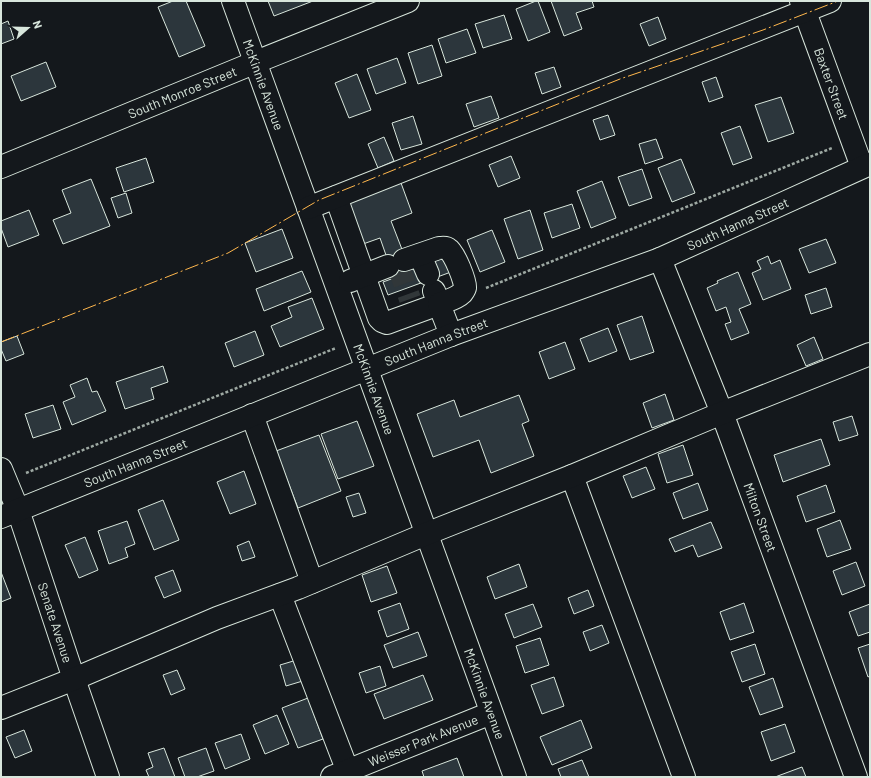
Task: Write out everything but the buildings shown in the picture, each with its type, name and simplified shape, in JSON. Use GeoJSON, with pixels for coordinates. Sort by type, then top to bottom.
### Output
{"type":"FeatureCollection","features":[{"type":"Feature","properties":{"kind":"street","name":"McKinnie Avenue"},"geometry":{"type":"LineString","coordinates":[[233,1],[514,777]]}},
{"type":"Feature","properties":{"kind":"street","name":"South Monroe Street"},"geometry":{"type":"LineString","coordinates":[[1,167],[408,1]]}},
{"type":"Feature","properties":{"kind":"street"},"geometry":{"type":"LineString","coordinates":[[308,208],[803,6],[830,1]]}},
{"type":"Feature","properties":{"kind":"street","name":"Baxter Street"},"geometry":{"type":"LineString","coordinates":[[803,6],[866,166]]}},
{"type":"Feature","properties":{"kind":"street","name":"South Hanna Street"},"geometry":{"type":"LineString","coordinates":[[10,514],[451,335],[660,259],[866,166]]}},
{"type":"Feature","properties":{"kind":"street"},"geometry":{"type":"LineString","coordinates":[[336,197],[379,318],[382,321],[387,322],[413,306],[419,275]]}},
{"type":"Feature","properties":{"kind":"street","name":"Milton Street"},"geometry":{"type":"LineString","coordinates":[[660,259],[722,413],[856,777]]}},
{"type":"Feature","properties":{"kind":"street"},"geometry":{"type":"LineString","coordinates":[[336,287],[364,276],[419,275]]}},
{"type":"Feature","properties":{"kind":"street"},"geometry":{"type":"LineString","coordinates":[[419,275],[451,335]]}},
{"type":"Feature","properties":{"kind":"street"},"geometry":{"type":"LineString","coordinates":[[1,708],[74,679],[217,618],[280,595],[722,413],[870,354]]}},
{"type":"Feature","properties":{"kind":"street"},"geometry":{"type":"LineString","coordinates":[[252,415],[312,582]]}},
{"type":"Feature","properties":{"kind":"street","name":"Senate Avenue"},"geometry":{"type":"LineString","coordinates":[[1,469],[10,514],[74,679],[108,777]]}},
{"type":"Feature","properties":{"kind":"street"},"geometry":{"type":"LineString","coordinates":[[572,476],[684,777]]}},
{"type":"Feature","properties":{"kind":"street"},"geometry":{"type":"LineString","coordinates":[[280,595],[343,775]]}},
{"type":"Feature","properties":{"kind":"street","name":"Weisser Park Avenue"},"geometry":{"type":"LineString","coordinates":[[343,775],[491,713]]}},
{"type":"Feature","properties":{"kind":"tunnel"},"geometry":{"type":"LineString","coordinates":[[397,263],[410,299]]}},
{"type":"Feature","properties":{"kind":"power"},"geometry":{"type":"LineString","coordinates":[[1,342],[228,253],[319,200],[620,79],[763,30],[838,1]]}}]}
